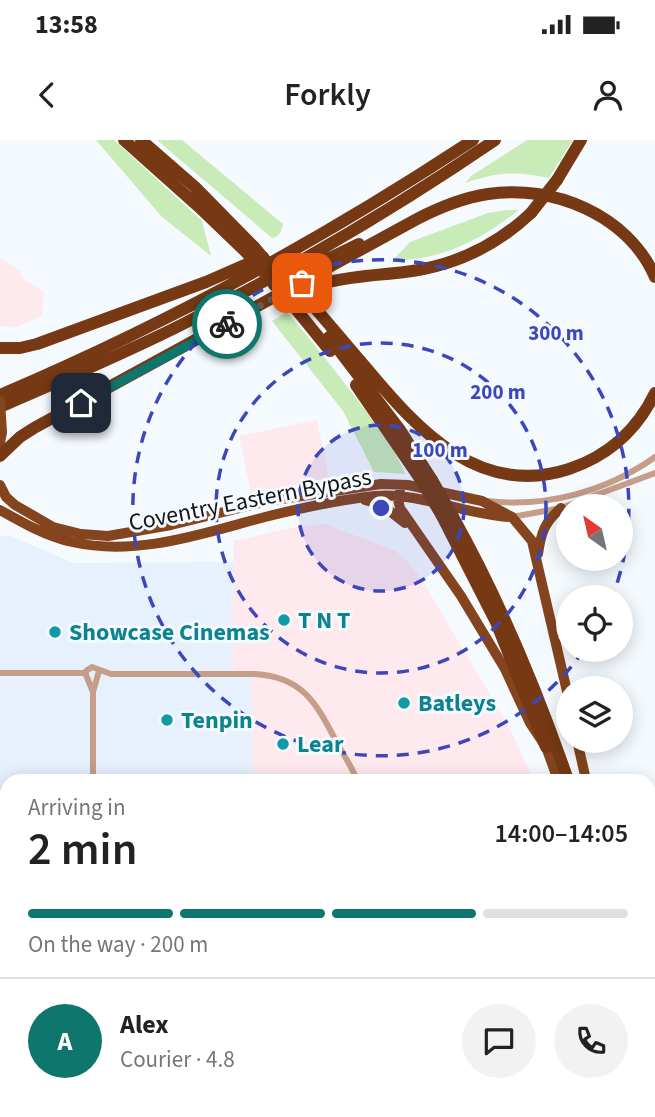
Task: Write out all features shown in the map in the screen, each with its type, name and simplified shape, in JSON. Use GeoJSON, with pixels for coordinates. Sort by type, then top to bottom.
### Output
{"type":"FeatureCollection","features":[{"type":"Feature","properties":{"kind":"highway"},"geometry":{"type":"LineString","coordinates":[[124,140],[287,284],[394,422],[517,648],[566,774]]}},
{"type":"Feature","properties":{"kind":"highway"},"geometry":{"type":"LineString","coordinates":[[141,140],[195,187],[250,250],[415,423],[448,450],[481,467],[519,475],[547,474],[584,464],[600,456],[623,438],[642,415],[655,393]]}},
{"type":"Feature","properties":{"kind":"highway"},"geometry":{"type":"LineString","coordinates":[[0,395],[96,352],[223,289],[331,228],[473,140]]}},
{"type":"Feature","properties":{"kind":"highway"},"geometry":{"type":"LineString","coordinates":[[178,326],[338,239],[495,140]]}},
{"type":"Feature","properties":{"kind":"highway"},"geometry":{"type":"LineString","coordinates":[[170,355],[316,287],[349,278],[420,270],[466,257],[501,238],[531,213],[557,180],[581,140]]}},
{"type":"Feature","properties":{"kind":"highway"},"geometry":{"type":"LineString","coordinates":[[0,348],[20,348],[37,344],[242,267],[448,157]]}},
{"type":"Feature","properties":{"kind":"highway"},"geometry":{"type":"LineString","coordinates":[[0,456],[34,428],[417,219],[459,200],[487,194],[518,192],[557,198],[586,208],[617,228],[638,250],[655,277]]}},
{"type":"Feature","properties":{"kind":"highway"},"geometry":{"type":"LineString","coordinates":[[0,407],[178,326],[247,298],[386,230],[417,219]]}},
{"type":"Feature","properties":{"kind":"highway"},"geometry":{"type":"LineString","coordinates":[[0,401],[1,438]]}},
{"type":"Feature","properties":{"kind":"highway","name":"Coventry Eastern Bypass"},"geometry":{"type":"LineString","coordinates":[[0,485],[6,497],[15,505],[53,527],[81,534],[107,536],[136,532],[295,496],[381,484],[408,485],[482,501],[512,517]]}},
{"type":"Feature","properties":{"kind":"highway"},"geometry":{"type":"LineString","coordinates":[[408,485],[398,496],[400,508],[476,620],[505,669],[530,723],[546,747]]}},
{"type":"Feature","properties":{"kind":"highway","name":"Coventry Eastern Bypass"},"geometry":{"type":"LineString","coordinates":[[0,510],[42,532],[76,543],[149,545],[352,499],[398,496],[487,515],[512,517]]}},
{"type":"Feature","properties":{"kind":"highway"},"geometry":{"type":"LineString","coordinates":[[352,499],[369,500],[382,505],[413,529]]}},
{"type":"Feature","properties":{"kind":"highway"},"geometry":{"type":"LineString","coordinates":[[537,557],[544,526],[556,513]]}},
{"type":"Feature","properties":{"kind":"highway"},"geometry":{"type":"LineString","coordinates":[[448,517],[496,622],[556,774]]}},
{"type":"Feature","properties":{"kind":"highway"},"geometry":{"type":"LineString","coordinates":[[512,517],[526,530],[537,557],[564,676]]}},
{"type":"Feature","properties":{"kind":"highway"},"geometry":{"type":"LineString","coordinates":[[580,753],[585,774]]}},
{"type":"Feature","properties":{"kind":"street"},"geometry":{"type":"LineString","coordinates":[[482,501],[536,502],[583,492],[628,474],[655,457]]}},
{"type":"Feature","properties":{"kind":"street"},"geometry":{"type":"LineString","coordinates":[[599,494],[655,473]]}},
{"type":"Feature","properties":{"kind":"street"},"geometry":{"type":"LineString","coordinates":[[512,517],[556,509]]}},
{"type":"Feature","properties":{"kind":"street"},"geometry":{"type":"LineString","coordinates":[[0,673],[94,676],[255,674],[284,680],[300,688],[318,708],[355,774]]}},
{"type":"Feature","properties":{"kind":"street"},"geometry":{"type":"LineString","coordinates":[[93,774],[94,676]]}},
{"type":"Feature","properties":{"kind":"shaded area"},"geometry":{"type":"Polygon","coordinates":[[[0,258],[21,271],[23,279],[44,292],[42,316],[16,327],[0,326],[0,258]]]}},
{"type":"Feature","properties":{"kind":"shaded area"},"geometry":{"type":"Polygon","coordinates":[[[317,420],[329,478],[251,494],[239,436],[317,420]]]}},
{"type":"Feature","properties":{"kind":"shaded area"},"geometry":{"type":"Polygon","coordinates":[[[325,524],[396,551],[408,562],[422,580],[507,723],[531,774],[253,774],[251,674],[232,674],[234,541],[300,526],[325,524]]]}},
{"type":"Feature","properties":{"kind":"shaded area"},"geometry":{"type":"Polygon","coordinates":[[[0,536],[10,536],[74,563],[234,562],[232,673],[251,674],[253,774],[0,774],[0,536]]]}},
{"type":"Feature","properties":{"kind":"green space"},"geometry":{"type":"Polygon","coordinates":[[[96,140],[114,140],[202,221],[211,256],[162,217],[96,140]]]}},
{"type":"Feature","properties":{"kind":"green space"},"geometry":{"type":"Polygon","coordinates":[[[157,140],[182,140],[283,224],[280,233],[272,238],[157,140]]]}},
{"type":"Feature","properties":{"kind":"green space"},"geometry":{"type":"Polygon","coordinates":[[[527,140],[573,140],[549,178],[507,174],[465,183],[471,176],[527,140]]]}},
{"type":"Feature","properties":{"kind":"green space"},"geometry":{"type":"Polygon","coordinates":[[[519,210],[491,230],[461,246],[428,257],[393,260],[410,242],[488,213],[519,210]]]}},
{"type":"Feature","properties":{"kind":"green space"},"geometry":{"type":"Polygon","coordinates":[[[287,312],[368,414],[393,450],[405,474],[374,472],[343,411],[272,321],[287,312]]]}},
{"type":"Feature","properties":{"kind":"way so far"},"geometry":{"type":"LineString","coordinates":[[227,324],[302,283]]}},
{"type":"Feature","properties":{"kind":"place","name":"T N T"},"geometry":{"type":"Point","coordinates":[284,620]}},
{"type":"Feature","properties":{"kind":"place","name":"Showcase Cinemas"},"geometry":{"type":"Point","coordinates":[55,632]}},
{"type":"Feature","properties":{"kind":"place","name":"Batleys"},"geometry":{"type":"Point","coordinates":[404,703]}},
{"type":"Feature","properties":{"kind":"place","name":"Tenpin"},"geometry":{"type":"Point","coordinates":[167,720]}},
{"type":"Feature","properties":{"kind":"place","name":"Lear"},"geometry":{"type":"Point","coordinates":[283,744]}},
{"type":"Feature","properties":{"kind":"route"},"geometry":{"type":"LineString","coordinates":[[81,403],[227,324]]}}]}
